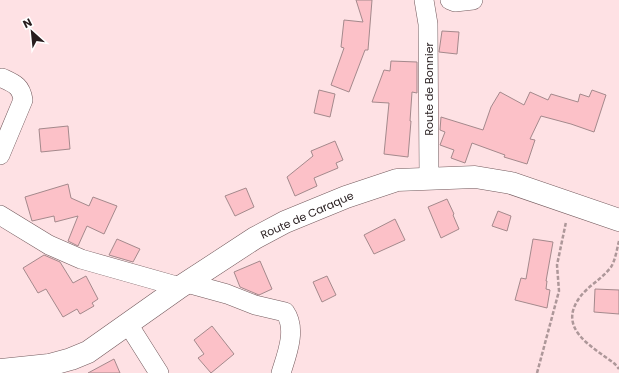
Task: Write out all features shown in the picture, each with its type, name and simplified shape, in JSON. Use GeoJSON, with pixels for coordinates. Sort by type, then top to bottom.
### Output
{"type":"FeatureCollection","features":[{"type":"Feature","properties":{"kind":"street","name":"Route de Bonnier"},"geometry":{"type":"LineString","coordinates":[[424,0],[428,24],[429,179]]}},
{"type":"Feature","properties":{"kind":"street"},"geometry":{"type":"LineString","coordinates":[[450,0],[455,2],[473,0]]}},
{"type":"Feature","properties":{"kind":"street"},"geometry":{"type":"LineString","coordinates":[[0,155],[23,100],[22,91],[15,83],[2,78]]}},
{"type":"Feature","properties":{"kind":"street","name":"Route de Caraque"},"geometry":{"type":"LineString","coordinates":[[0,370],[49,365],[71,359],[88,352],[184,285],[255,238],[285,222],[370,188],[397,180],[475,177],[511,183],[619,220]]}},
{"type":"Feature","properties":{"kind":"street"},"geometry":{"type":"LineString","coordinates":[[0,215],[49,245],[81,259],[184,285],[227,294],[255,305],[285,312],[289,317],[291,331],[281,373]]}},
{"type":"Feature","properties":{"kind":"street"},"geometry":{"type":"LineString","coordinates":[[128,324],[159,373]]}},
{"type":"Feature","properties":{"kind":"path"},"geometry":{"type":"LineString","coordinates":[[537,373],[559,291],[557,265],[570,204]]}},
{"type":"Feature","properties":{"kind":"path"},"geometry":{"type":"LineString","coordinates":[[619,241],[611,267],[580,297],[573,309],[571,322],[576,334],[619,368]]}},
{"type":"Feature","properties":{"kind":"building"},"geometry":{"type":"Polygon","coordinates":[[[356,0],[372,0],[368,50],[365,50],[349,92],[331,85],[344,48],[341,47],[344,20],[363,22],[356,0]]]}},
{"type":"Feature","properties":{"kind":"building"},"geometry":{"type":"Polygon","coordinates":[[[442,31],[459,32],[457,54],[439,52],[442,31]]]}},
{"type":"Feature","properties":{"kind":"building"},"geometry":{"type":"Polygon","coordinates":[[[391,61],[417,62],[417,93],[412,92],[408,157],[384,154],[389,103],[372,102],[384,70],[390,71],[391,61]]]}},
{"type":"Feature","properties":{"kind":"building"},"geometry":{"type":"Polygon","coordinates":[[[319,90],[335,94],[330,117],[314,113],[319,90]]]}},
{"type":"Feature","properties":{"kind":"building"},"geometry":{"type":"Polygon","coordinates":[[[592,90],[606,95],[594,132],[541,116],[530,139],[535,140],[527,164],[504,157],[505,155],[472,143],[465,163],[451,158],[454,150],[440,145],[445,132],[440,130],[441,117],[483,130],[491,107],[500,92],[524,105],[530,92],[548,100],[551,94],[578,102],[580,94],[589,97],[592,90]]]}},
{"type":"Feature","properties":{"kind":"building"},"geometry":{"type":"Polygon","coordinates":[[[68,126],[70,149],[41,152],[39,129],[68,126]]]}},
{"type":"Feature","properties":{"kind":"building"},"geometry":{"type":"Polygon","coordinates":[[[335,141],[343,160],[336,163],[338,168],[314,178],[317,186],[295,196],[287,177],[313,156],[311,151],[335,141]]]}},
{"type":"Feature","properties":{"kind":"building"},"geometry":{"type":"Polygon","coordinates":[[[68,184],[71,198],[89,206],[93,197],[117,206],[104,234],[87,226],[78,246],[68,241],[78,216],[55,222],[54,216],[32,221],[25,197],[68,184]]]}},
{"type":"Feature","properties":{"kind":"building"},"geometry":{"type":"Polygon","coordinates":[[[246,188],[254,207],[235,216],[225,196],[246,188]]]}},
{"type":"Feature","properties":{"kind":"building"},"geometry":{"type":"Polygon","coordinates":[[[447,199],[459,229],[441,238],[428,207],[447,199]]]}},
{"type":"Feature","properties":{"kind":"building"},"geometry":{"type":"Polygon","coordinates":[[[498,211],[511,216],[507,231],[492,226],[498,211]]]}},
{"type":"Feature","properties":{"kind":"building"},"geometry":{"type":"Polygon","coordinates":[[[395,219],[405,240],[374,254],[364,235],[395,219]]]}},
{"type":"Feature","properties":{"kind":"building"},"geometry":{"type":"Polygon","coordinates":[[[117,239],[140,249],[133,262],[109,255],[117,239]]]}},
{"type":"Feature","properties":{"kind":"building"},"geometry":{"type":"Polygon","coordinates":[[[533,239],[553,242],[546,281],[546,289],[550,290],[547,308],[515,300],[521,278],[526,279],[533,239]]]}},
{"type":"Feature","properties":{"kind":"building"},"geometry":{"type":"Polygon","coordinates":[[[44,255],[60,262],[73,283],[86,276],[98,299],[92,303],[94,306],[80,314],[77,309],[63,317],[46,289],[38,293],[23,268],[44,255]]]}},
{"type":"Feature","properties":{"kind":"building"},"geometry":{"type":"Polygon","coordinates":[[[260,261],[272,289],[259,295],[240,287],[234,272],[260,261]]]}},
{"type":"Feature","properties":{"kind":"building"},"geometry":{"type":"Polygon","coordinates":[[[327,276],[336,295],[322,302],[313,282],[327,276]]]}},
{"type":"Feature","properties":{"kind":"building"},"geometry":{"type":"Polygon","coordinates":[[[595,289],[619,290],[619,314],[594,312],[595,289]]]}},
{"type":"Feature","properties":{"kind":"building"},"geometry":{"type":"Polygon","coordinates":[[[212,326],[234,354],[211,373],[198,358],[204,354],[194,340],[212,326]]]}},
{"type":"Feature","properties":{"kind":"building"},"geometry":{"type":"Polygon","coordinates":[[[114,359],[120,373],[88,373],[114,359]]]}}]}
